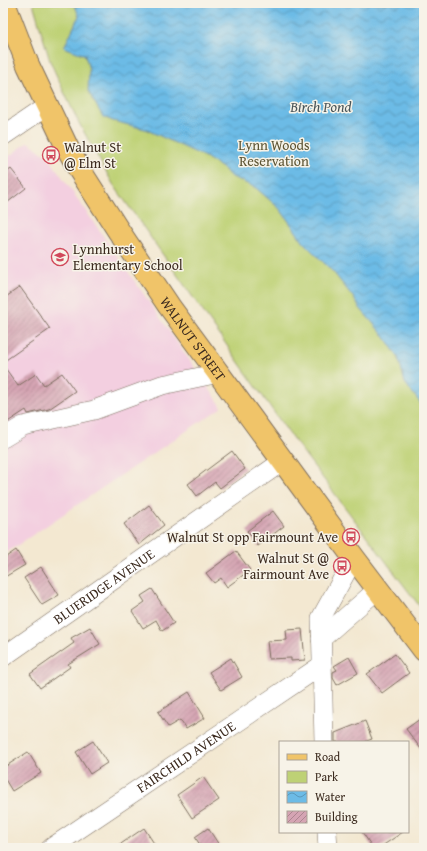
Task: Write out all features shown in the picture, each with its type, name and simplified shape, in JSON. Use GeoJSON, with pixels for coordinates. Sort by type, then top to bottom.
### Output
{"type":"FeatureCollection","features":[{"type":"Feature","properties":{"kind":"main road","name":"WALNUT STREET"},"geometry":{"type":"LineString","coordinates":[[4,3],[28,66],[67,148],[114,224],[169,306],[354,558],[424,650]]}},
{"type":"Feature","properties":{"kind":"street"},"geometry":{"type":"LineString","coordinates":[[3,136],[47,106]]}},
{"type":"Feature","properties":{"kind":"street"},"geometry":{"type":"LineString","coordinates":[[3,438],[23,426],[94,410],[162,385],[218,373]]}},
{"type":"Feature","properties":{"kind":"street","name":"BLUERIDGE AVENUE"},"geometry":{"type":"LineString","coordinates":[[3,657],[283,461]]}},
{"type":"Feature","properties":{"kind":"street"},"geometry":{"type":"LineString","coordinates":[[324,741],[321,618],[354,558]]}},
{"type":"Feature","properties":{"kind":"street"},"geometry":{"type":"LineString","coordinates":[[321,639],[378,589]]}},
{"type":"Feature","properties":{"kind":"street","name":"FAIRCHILD AVENUE"},"geometry":{"type":"LineString","coordinates":[[50,848],[322,665]]}},
{"type":"Feature","properties":{"kind":"street"},"geometry":{"type":"LineString","coordinates":[[327,833],[328,848]]}},
{"type":"Feature","properties":{"kind":"shaded area","name":"Lynnhurst Elementary School"},"geometry":{"type":"Polygon","coordinates":[[[29,142],[49,158],[222,407],[3,555],[3,160],[29,142]]]}},
{"type":"Feature","properties":{"kind":"green space","name":"Lynn Woods Reservation"},"geometry":{"type":"Polygon","coordinates":[[[33,3],[424,3],[424,612],[288,432],[113,184],[79,123],[50,61],[33,3]]]}},
{"type":"Feature","properties":{"kind":"water","name":"Birch Pond"},"geometry":{"type":"Polygon","coordinates":[[[74,3],[424,3],[424,408],[405,383],[398,357],[384,336],[359,307],[334,273],[304,243],[280,209],[256,188],[230,176],[224,169],[207,158],[145,129],[103,117],[88,91],[89,70],[85,55],[64,47],[79,16],[74,3]]]}},
{"type":"Feature","properties":{"kind":"building"},"geometry":{"type":"Polygon","coordinates":[[[11,169],[26,188],[3,206],[3,175],[11,169]]]}},
{"type":"Feature","properties":{"kind":"building"},"geometry":{"type":"Polygon","coordinates":[[[20,287],[50,329],[3,362],[3,299],[20,287]]]}},
{"type":"Feature","properties":{"kind":"building"},"geometry":{"type":"Polygon","coordinates":[[[3,365],[18,386],[36,374],[44,385],[62,373],[75,391],[49,409],[28,414],[26,410],[3,425],[3,365]]]}},
{"type":"Feature","properties":{"kind":"building"},"geometry":{"type":"Polygon","coordinates":[[[232,451],[245,469],[220,488],[215,482],[197,496],[188,484],[232,451]]]}},
{"type":"Feature","properties":{"kind":"building"},"geometry":{"type":"Polygon","coordinates":[[[149,505],[164,525],[139,545],[124,524],[149,505]]]}},
{"type":"Feature","properties":{"kind":"building"},"geometry":{"type":"Polygon","coordinates":[[[273,511],[284,526],[258,546],[247,531],[273,511]]]}},
{"type":"Feature","properties":{"kind":"building"},"geometry":{"type":"Polygon","coordinates":[[[16,550],[25,565],[3,578],[3,559],[16,550]]]}},
{"type":"Feature","properties":{"kind":"building"},"geometry":{"type":"Polygon","coordinates":[[[236,551],[250,570],[227,587],[221,578],[214,583],[206,573],[236,551]]]}},
{"type":"Feature","properties":{"kind":"building"},"geometry":{"type":"Polygon","coordinates":[[[41,567],[59,595],[42,605],[24,578],[41,567]]]}},
{"type":"Feature","properties":{"kind":"building"},"geometry":{"type":"Polygon","coordinates":[[[152,589],[174,623],[162,631],[156,620],[143,628],[132,611],[145,602],[141,596],[152,589]]]}},
{"type":"Feature","properties":{"kind":"building"},"geometry":{"type":"Polygon","coordinates":[[[90,627],[100,644],[68,664],[70,667],[40,688],[30,674],[74,643],[71,638],[90,627]]]}},
{"type":"Feature","properties":{"kind":"building"},"geometry":{"type":"Polygon","coordinates":[[[302,629],[305,660],[291,661],[291,658],[269,659],[267,641],[287,640],[286,630],[302,629]]]}},
{"type":"Feature","properties":{"kind":"building"},"geometry":{"type":"Polygon","coordinates":[[[395,654],[409,673],[382,693],[367,674],[395,654]]]}},
{"type":"Feature","properties":{"kind":"building"},"geometry":{"type":"Polygon","coordinates":[[[349,657],[358,673],[337,685],[333,678],[333,672],[337,670],[334,666],[349,657]]]}},
{"type":"Feature","properties":{"kind":"building"},"geometry":{"type":"Polygon","coordinates":[[[231,658],[242,677],[221,690],[209,672],[231,658]]]}},
{"type":"Feature","properties":{"kind":"building"},"geometry":{"type":"Polygon","coordinates":[[[189,692],[205,718],[186,729],[180,720],[168,727],[158,712],[189,692]]]}},
{"type":"Feature","properties":{"kind":"building"},"geometry":{"type":"Polygon","coordinates":[[[424,716],[424,753],[406,729],[424,716]]]}},
{"type":"Feature","properties":{"kind":"building"},"geometry":{"type":"Polygon","coordinates":[[[365,721],[372,739],[367,741],[335,741],[335,733],[365,721]]]}},
{"type":"Feature","properties":{"kind":"building"},"geometry":{"type":"Polygon","coordinates":[[[93,741],[107,763],[90,774],[76,752],[93,741]]]}},
{"type":"Feature","properties":{"kind":"building"},"geometry":{"type":"Polygon","coordinates":[[[28,752],[41,773],[12,791],[3,776],[3,768],[28,752]]]}},
{"type":"Feature","properties":{"kind":"building"},"geometry":{"type":"Polygon","coordinates":[[[203,777],[219,800],[192,818],[177,795],[203,777]]]}},
{"type":"Feature","properties":{"kind":"building"},"geometry":{"type":"Polygon","coordinates":[[[144,828],[157,848],[115,848],[144,828]]]}},
{"type":"Feature","properties":{"kind":"building"},"geometry":{"type":"Polygon","coordinates":[[[208,828],[221,848],[202,848],[195,837],[208,828]]]}},
{"type":"Feature","properties":{"kind":"building"},"geometry":{"type":"Polygon","coordinates":[[[363,833],[402,833],[379,848],[373,848],[363,833]]]}},
{"type":"Feature","properties":{"kind":"place","name":"Walnut St @ Elm St"},"geometry":{"type":"Point","coordinates":[51,155]}},
{"type":"Feature","properties":{"kind":"place","name":"Lynnhurst Elementary School"},"geometry":{"type":"Point","coordinates":[60,257]}},
{"type":"Feature","properties":{"kind":"place","name":"Walnut St opp Fairmount Ave"},"geometry":{"type":"Point","coordinates":[351,537]}},
{"type":"Feature","properties":{"kind":"place","name":"Walnut St @ Fairmount Ave"},"geometry":{"type":"Point","coordinates":[342,566]}}]}
